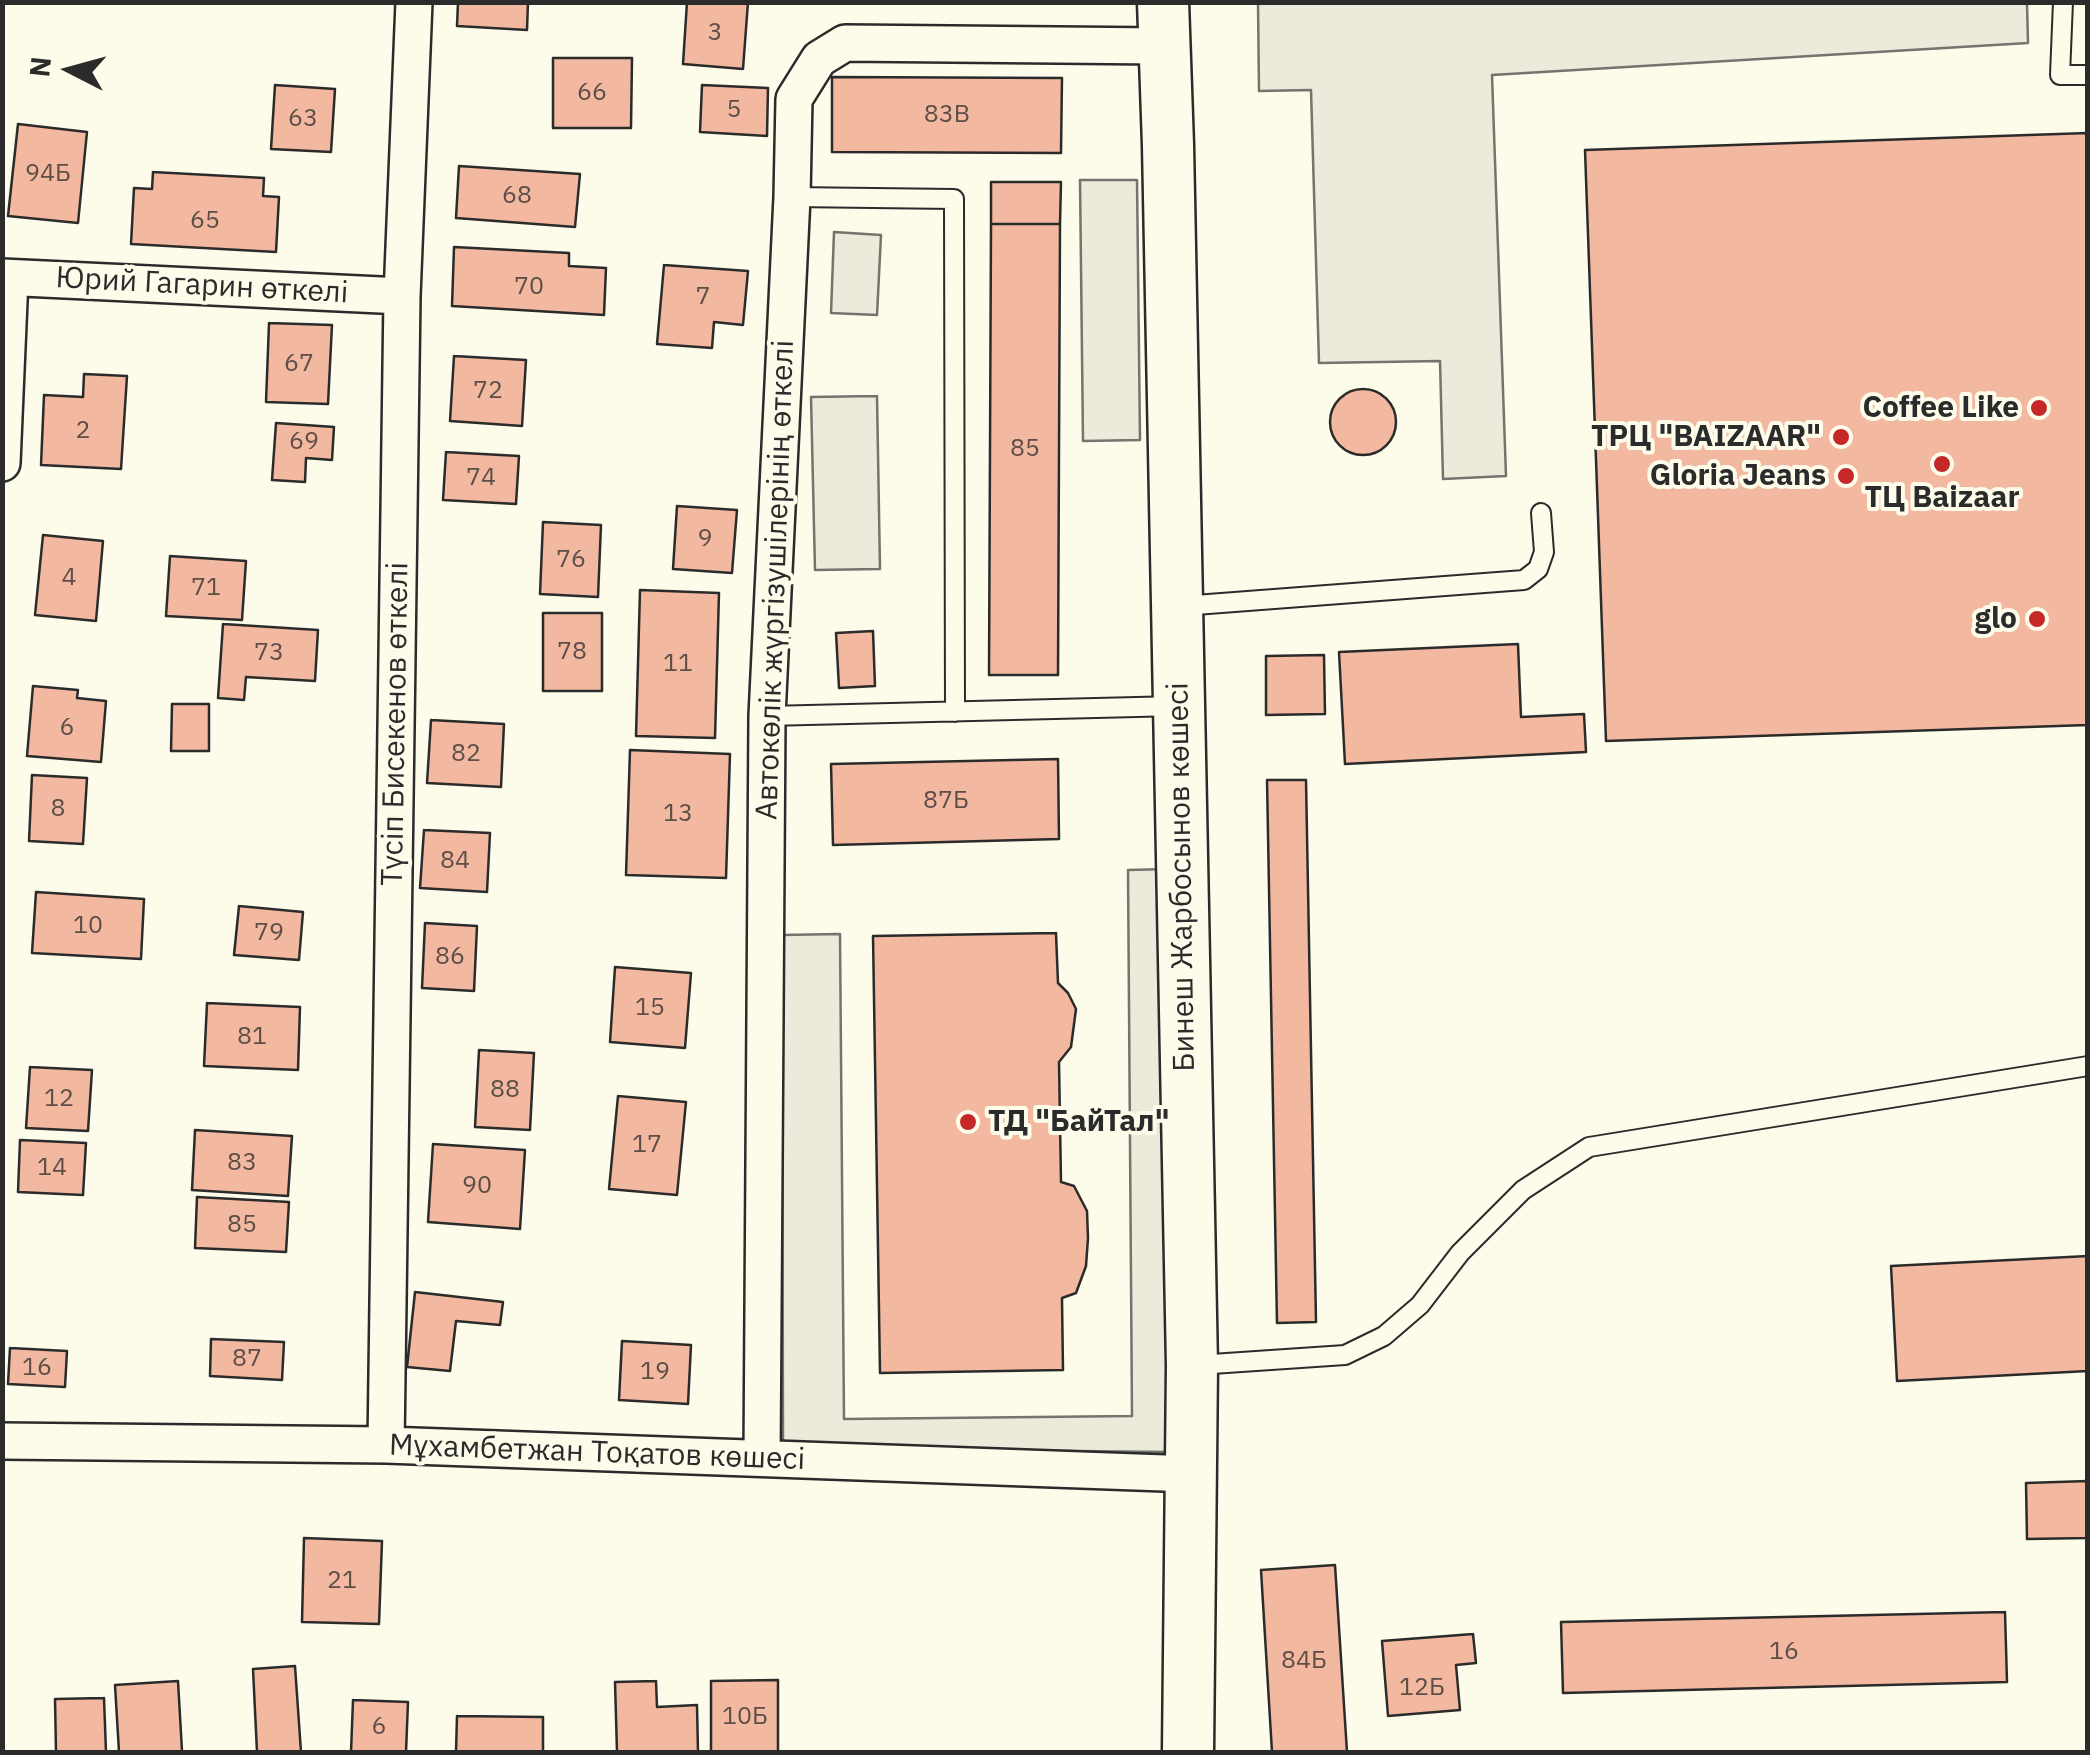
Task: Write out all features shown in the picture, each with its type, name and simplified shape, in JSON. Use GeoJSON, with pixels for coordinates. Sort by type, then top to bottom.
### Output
{"type":"FeatureCollection","features":[{"type":"Feature","properties":{"kind":"street","name":"Түсіп Бисекенов өткелі"},"geometry":{"type":"LineString","coordinates":[[386,1446],[402,296],[414,2]]}},
{"type":"Feature","properties":{"kind":"street","name":"Автокөлік жүргізушілерінің өткелі"},"geometry":{"type":"LineString","coordinates":[[762,1458],[767,716],[794,99],[819,59],[845,44],[1163,24]]}},
{"type":"Feature","properties":{"kind":"street","name":"Бинеш Жарбосынов көшесі"},"geometry":{"type":"LineString","coordinates":[[1163,24],[1192,1365],[1188,1752]]}},
{"type":"Feature","properties":{"kind":"street","name":"Юрий Гагарин өткелі"},"geometry":{"type":"LineString","coordinates":[[6,277],[402,296]]}},
{"type":"Feature","properties":{"kind":"street"},"geometry":{"type":"LineString","coordinates":[[2,464],[6,277]]}},
{"type":"Feature","properties":{"kind":"street","name":"Мұхамбетжан Тоқатов көшесі"},"geometry":{"type":"LineString","coordinates":[[2,1441],[386,1446],[1192,1474]]}},
{"type":"Feature","properties":{"kind":"lane"},"geometry":{"type":"LineString","coordinates":[[2064,2],[2060,75],[2088,75]]}},
{"type":"Feature","properties":{"kind":"lane"},"geometry":{"type":"LineString","coordinates":[[792,197],[954,199],[955,712]]}},
{"type":"Feature","properties":{"kind":"lane"},"geometry":{"type":"LineString","coordinates":[[1176,606],[1524,580],[1538,568],[1544,552],[1542,513]]}},
{"type":"Feature","properties":{"kind":"lane"},"geometry":{"type":"LineString","coordinates":[[767,716],[1178,706]]}},
{"type":"Feature","properties":{"kind":"lane"},"geometry":{"type":"LineString","coordinates":[[1192,1365],[1345,1355],[1384,1336],[1420,1305],[1460,1253],[1523,1190],[1590,1147],[2088,1066]]}},
{"type":"Feature","properties":{"kind":"shaded area"},"geometry":{"type":"Polygon","coordinates":[[[1258,3],[2027,3],[2028,43],[1492,75],[1506,476],[1443,479],[1440,361],[1319,363],[1311,90],[1259,91],[1258,3]]]}},
{"type":"Feature","properties":{"kind":"shaded area"},"geometry":{"type":"Polygon","coordinates":[[[1080,180],[1137,180],[1140,440],[1083,441],[1080,180]]]}},
{"type":"Feature","properties":{"kind":"shaded area"},"geometry":{"type":"Polygon","coordinates":[[[834,232],[881,235],[877,315],[831,313],[834,232]]]}},
{"type":"Feature","properties":{"kind":"shaded area"},"geometry":{"type":"Polygon","coordinates":[[[877,396],[880,569],[815,570],[811,397],[877,396]]]}},
{"type":"Feature","properties":{"kind":"shaded area"},"geometry":{"type":"Polygon","coordinates":[[[1168,869],[1172,1452],[783,1448],[782,935],[840,934],[844,1419],[1132,1416],[1128,870],[1168,869]]]}},
{"type":"Feature","properties":{"kind":"building"},"geometry":{"type":"Polygon","coordinates":[[[458,2],[528,2],[527,30],[457,26],[458,2]]]}},
{"type":"Feature","properties":{"kind":"building"},"geometry":{"type":"Polygon","coordinates":[[[687,2],[748,2],[743,69],[683,64],[687,2]]]}},
{"type":"Feature","properties":{"kind":"building"},"geometry":{"type":"Polygon","coordinates":[[[553,58],[632,58],[631,128],[553,128],[553,58]]]}},
{"type":"Feature","properties":{"kind":"building"},"geometry":{"type":"Polygon","coordinates":[[[832,77],[1062,78],[1061,153],[832,152],[832,77]]]}},
{"type":"Feature","properties":{"kind":"building"},"geometry":{"type":"Polygon","coordinates":[[[275,85],[335,89],[331,152],[271,149],[275,85]]]}},
{"type":"Feature","properties":{"kind":"building"},"geometry":{"type":"Polygon","coordinates":[[[702,85],[768,88],[767,136],[700,132],[702,85]]]}},
{"type":"Feature","properties":{"kind":"building"},"geometry":{"type":"Polygon","coordinates":[[[18,124],[87,132],[78,223],[8,216],[18,124]]]}},
{"type":"Feature","properties":{"kind":"building","name":"ТРЦ \"BAIZAAR\""},"geometry":{"type":"Polygon","coordinates":[[[2088,133],[2088,725],[1606,741],[1585,150],[2088,133]]]}},
{"type":"Feature","properties":{"kind":"building"},"geometry":{"type":"Polygon","coordinates":[[[459,166],[580,174],[575,227],[456,218],[459,166]]]}},
{"type":"Feature","properties":{"kind":"building"},"geometry":{"type":"Polygon","coordinates":[[[153,172],[264,178],[263,196],[279,197],[276,252],[131,244],[134,188],[152,189],[153,172]]]}},
{"type":"Feature","properties":{"kind":"building"},"geometry":{"type":"Polygon","coordinates":[[[991,182],[1061,182],[1060,224],[991,224],[991,182]]]}},
{"type":"Feature","properties":{"kind":"building"},"geometry":{"type":"Polygon","coordinates":[[[991,224],[1060,224],[1058,675],[989,675],[991,224]]]}},
{"type":"Feature","properties":{"kind":"building"},"geometry":{"type":"Polygon","coordinates":[[[454,247],[569,253],[569,266],[606,268],[604,315],[452,306],[454,247]]]}},
{"type":"Feature","properties":{"kind":"building"},"geometry":{"type":"Polygon","coordinates":[[[664,265],[748,271],[743,325],[714,322],[712,348],[657,344],[664,265]]]}},
{"type":"Feature","properties":{"kind":"building"},"geometry":{"type":"Polygon","coordinates":[[[269,323],[332,325],[328,404],[266,402],[269,323]]]}},
{"type":"Feature","properties":{"kind":"building"},"geometry":{"type":"Polygon","coordinates":[[[454,356],[526,360],[522,426],[450,421],[454,356]]]}},
{"type":"Feature","properties":{"kind":"building"},"geometry":{"type":"Polygon","coordinates":[[[84,374],[127,376],[121,469],[41,465],[44,395],[83,397],[84,374]]]}},
{"type":"Feature","properties":{"kind":"building"},"geometry":{"type":"Polygon","coordinates":[[[1363,389],[1387,398],[1396,422],[1387,446],[1363,455],[1339,446],[1330,422],[1339,398],[1363,389]]]}},
{"type":"Feature","properties":{"kind":"building"},"geometry":{"type":"Polygon","coordinates":[[[276,423],[334,427],[332,460],[306,458],[305,482],[272,480],[276,423]]]}},
{"type":"Feature","properties":{"kind":"building"},"geometry":{"type":"Polygon","coordinates":[[[446,452],[519,456],[516,504],[443,500],[446,452]]]}},
{"type":"Feature","properties":{"kind":"building"},"geometry":{"type":"Polygon","coordinates":[[[677,506],[737,510],[732,573],[673,569],[677,506]]]}},
{"type":"Feature","properties":{"kind":"building"},"geometry":{"type":"Polygon","coordinates":[[[543,522],[601,525],[598,597],[540,594],[543,522]]]}},
{"type":"Feature","properties":{"kind":"building"},"geometry":{"type":"Polygon","coordinates":[[[43,535],[103,541],[96,621],[35,615],[43,535]]]}},
{"type":"Feature","properties":{"kind":"building"},"geometry":{"type":"Polygon","coordinates":[[[170,556],[246,561],[242,620],[166,616],[170,556]]]}},
{"type":"Feature","properties":{"kind":"building"},"geometry":{"type":"Polygon","coordinates":[[[640,590],[719,593],[715,738],[636,736],[640,590]]]}},
{"type":"Feature","properties":{"kind":"building"},"geometry":{"type":"Polygon","coordinates":[[[543,613],[602,613],[602,691],[543,691],[543,613]]]}},
{"type":"Feature","properties":{"kind":"building"},"geometry":{"type":"Polygon","coordinates":[[[223,624],[318,630],[315,681],[246,677],[244,700],[218,698],[223,624]]]}},
{"type":"Feature","properties":{"kind":"building"},"geometry":{"type":"Polygon","coordinates":[[[873,631],[875,686],[839,688],[836,633],[873,631]]]}},
{"type":"Feature","properties":{"kind":"building"},"geometry":{"type":"Polygon","coordinates":[[[1518,644],[1521,717],[1584,714],[1586,752],[1345,764],[1339,652],[1518,644]]]}},
{"type":"Feature","properties":{"kind":"building"},"geometry":{"type":"Polygon","coordinates":[[[1324,655],[1325,714],[1266,715],[1266,656],[1324,655]]]}},
{"type":"Feature","properties":{"kind":"building"},"geometry":{"type":"Polygon","coordinates":[[[33,686],[78,690],[77,698],[106,701],[101,762],[27,756],[33,686]]]}},
{"type":"Feature","properties":{"kind":"building"},"geometry":{"type":"Polygon","coordinates":[[[172,704],[209,704],[209,751],[171,751],[172,704]]]}},
{"type":"Feature","properties":{"kind":"building"},"geometry":{"type":"Polygon","coordinates":[[[431,720],[504,724],[501,787],[427,783],[431,720]]]}},
{"type":"Feature","properties":{"kind":"building"},"geometry":{"type":"Polygon","coordinates":[[[630,750],[730,754],[726,878],[626,875],[630,750]]]}},
{"type":"Feature","properties":{"kind":"building"},"geometry":{"type":"Polygon","coordinates":[[[1058,759],[1059,839],[833,845],[831,764],[1058,759]]]}},
{"type":"Feature","properties":{"kind":"building"},"geometry":{"type":"Polygon","coordinates":[[[32,775],[87,778],[83,844],[29,841],[32,775]]]}},
{"type":"Feature","properties":{"kind":"building"},"geometry":{"type":"Polygon","coordinates":[[[1267,780],[1306,780],[1316,1322],[1277,1323],[1267,780]]]}},
{"type":"Feature","properties":{"kind":"building"},"geometry":{"type":"Polygon","coordinates":[[[424,830],[490,833],[487,892],[420,888],[424,830]]]}},
{"type":"Feature","properties":{"kind":"building"},"geometry":{"type":"Polygon","coordinates":[[[36,892],[144,899],[141,959],[32,953],[36,892]]]}},
{"type":"Feature","properties":{"kind":"building"},"geometry":{"type":"Polygon","coordinates":[[[239,906],[303,912],[299,960],[234,955],[239,906]]]}},
{"type":"Feature","properties":{"kind":"building"},"geometry":{"type":"Polygon","coordinates":[[[425,923],[477,926],[474,991],[422,988],[425,923]]]}},
{"type":"Feature","properties":{"kind":"building","name":"ТД \"БайТал\""},"geometry":{"type":"Polygon","coordinates":[[[1056,933],[1058,983],[1076,1009],[1071,1047],[1059,1062],[1061,1182],[1074,1186],[1087,1211],[1088,1238],[1086,1266],[1076,1293],[1062,1298],[1063,1370],[880,1373],[873,936],[1056,933]]]}},
{"type":"Feature","properties":{"kind":"building"},"geometry":{"type":"Polygon","coordinates":[[[615,967],[691,973],[685,1048],[610,1042],[615,967]]]}},
{"type":"Feature","properties":{"kind":"building"},"geometry":{"type":"Polygon","coordinates":[[[207,1003],[300,1007],[298,1070],[204,1066],[207,1003]]]}},
{"type":"Feature","properties":{"kind":"building"},"geometry":{"type":"Polygon","coordinates":[[[479,1050],[534,1053],[530,1130],[475,1127],[479,1050]]]}},
{"type":"Feature","properties":{"kind":"building"},"geometry":{"type":"Polygon","coordinates":[[[30,1067],[92,1070],[88,1131],[26,1128],[30,1067]]]}},
{"type":"Feature","properties":{"kind":"building"},"geometry":{"type":"Polygon","coordinates":[[[618,1096],[686,1102],[677,1195],[609,1189],[618,1096]]]}},
{"type":"Feature","properties":{"kind":"building"},"geometry":{"type":"Polygon","coordinates":[[[195,1130],[292,1136],[288,1196],[192,1190],[195,1130]]]}},
{"type":"Feature","properties":{"kind":"building"},"geometry":{"type":"Polygon","coordinates":[[[20,1140],[86,1143],[83,1195],[18,1192],[20,1140]]]}},
{"type":"Feature","properties":{"kind":"building"},"geometry":{"type":"Polygon","coordinates":[[[433,1144],[525,1150],[520,1229],[428,1222],[433,1144]]]}},
{"type":"Feature","properties":{"kind":"building"},"geometry":{"type":"Polygon","coordinates":[[[197,1197],[289,1202],[286,1252],[195,1248],[197,1197]]]}},
{"type":"Feature","properties":{"kind":"building"},"geometry":{"type":"Polygon","coordinates":[[[2088,1256],[2088,1371],[1897,1381],[1891,1266],[2088,1256]]]}},
{"type":"Feature","properties":{"kind":"building"},"geometry":{"type":"Polygon","coordinates":[[[415,1292],[503,1302],[500,1325],[456,1321],[450,1371],[407,1367],[415,1292]]]}},
{"type":"Feature","properties":{"kind":"building"},"geometry":{"type":"Polygon","coordinates":[[[211,1339],[284,1342],[282,1380],[210,1376],[211,1339]]]}},
{"type":"Feature","properties":{"kind":"building"},"geometry":{"type":"Polygon","coordinates":[[[622,1341],[691,1345],[688,1404],[619,1400],[622,1341]]]}},
{"type":"Feature","properties":{"kind":"building"},"geometry":{"type":"Polygon","coordinates":[[[10,1348],[67,1351],[65,1387],[8,1384],[10,1348]]]}},
{"type":"Feature","properties":{"kind":"building"},"geometry":{"type":"Polygon","coordinates":[[[2088,1481],[2088,1538],[2027,1539],[2026,1483],[2088,1481]]]}},
{"type":"Feature","properties":{"kind":"building"},"geometry":{"type":"Polygon","coordinates":[[[304,1538],[382,1541],[379,1624],[302,1622],[304,1538]]]}},
{"type":"Feature","properties":{"kind":"building"},"geometry":{"type":"Polygon","coordinates":[[[1335,1565],[1347,1752],[1272,1752],[1261,1570],[1335,1565]]]}},
{"type":"Feature","properties":{"kind":"building"},"geometry":{"type":"Polygon","coordinates":[[[2005,1612],[2007,1682],[1563,1693],[1561,1622],[2005,1612]]]}},
{"type":"Feature","properties":{"kind":"building"},"geometry":{"type":"Polygon","coordinates":[[[1473,1634],[1476,1663],[1456,1665],[1460,1710],[1388,1716],[1382,1641],[1473,1634]]]}},
{"type":"Feature","properties":{"kind":"building"},"geometry":{"type":"Polygon","coordinates":[[[295,1666],[301,1752],[257,1752],[253,1669],[295,1666]]]}},
{"type":"Feature","properties":{"kind":"building"},"geometry":{"type":"Polygon","coordinates":[[[778,1680],[778,1752],[711,1752],[711,1681],[778,1680]]]}},
{"type":"Feature","properties":{"kind":"building"},"geometry":{"type":"Polygon","coordinates":[[[178,1681],[182,1751],[119,1752],[115,1685],[178,1681]]]}},
{"type":"Feature","properties":{"kind":"building"},"geometry":{"type":"Polygon","coordinates":[[[656,1681],[657,1707],[697,1705],[698,1752],[617,1752],[615,1682],[656,1681]]]}},
{"type":"Feature","properties":{"kind":"building"},"geometry":{"type":"Polygon","coordinates":[[[104,1698],[106,1752],[56,1752],[55,1699],[104,1698]]]}},
{"type":"Feature","properties":{"kind":"building"},"geometry":{"type":"Polygon","coordinates":[[[353,1700],[408,1702],[406,1752],[351,1752],[353,1700]]]}},
{"type":"Feature","properties":{"kind":"building"},"geometry":{"type":"Polygon","coordinates":[[[457,1716],[543,1717],[543,1752],[456,1752],[457,1716]]]}},
{"type":"Feature","properties":{"kind":"place","name":"Coffee Like"},"geometry":{"type":"Point","coordinates":[2039,408]}},
{"type":"Feature","properties":{"kind":"place","name":"ТРЦ \"BAIZAAR\""},"geometry":{"type":"Point","coordinates":[1841,437]}},
{"type":"Feature","properties":{"kind":"place","name":"ТЦ Baizaar"},"geometry":{"type":"Point","coordinates":[1942,464]}},
{"type":"Feature","properties":{"kind":"place","name":"Gloria Jeans"},"geometry":{"type":"Point","coordinates":[1846,476]}},
{"type":"Feature","properties":{"kind":"place","name":"glo"},"geometry":{"type":"Point","coordinates":[2037,619]}},
{"type":"Feature","properties":{"kind":"place","name":"ТД \"БайТал\""},"geometry":{"type":"Point","coordinates":[968,1122]}}]}
